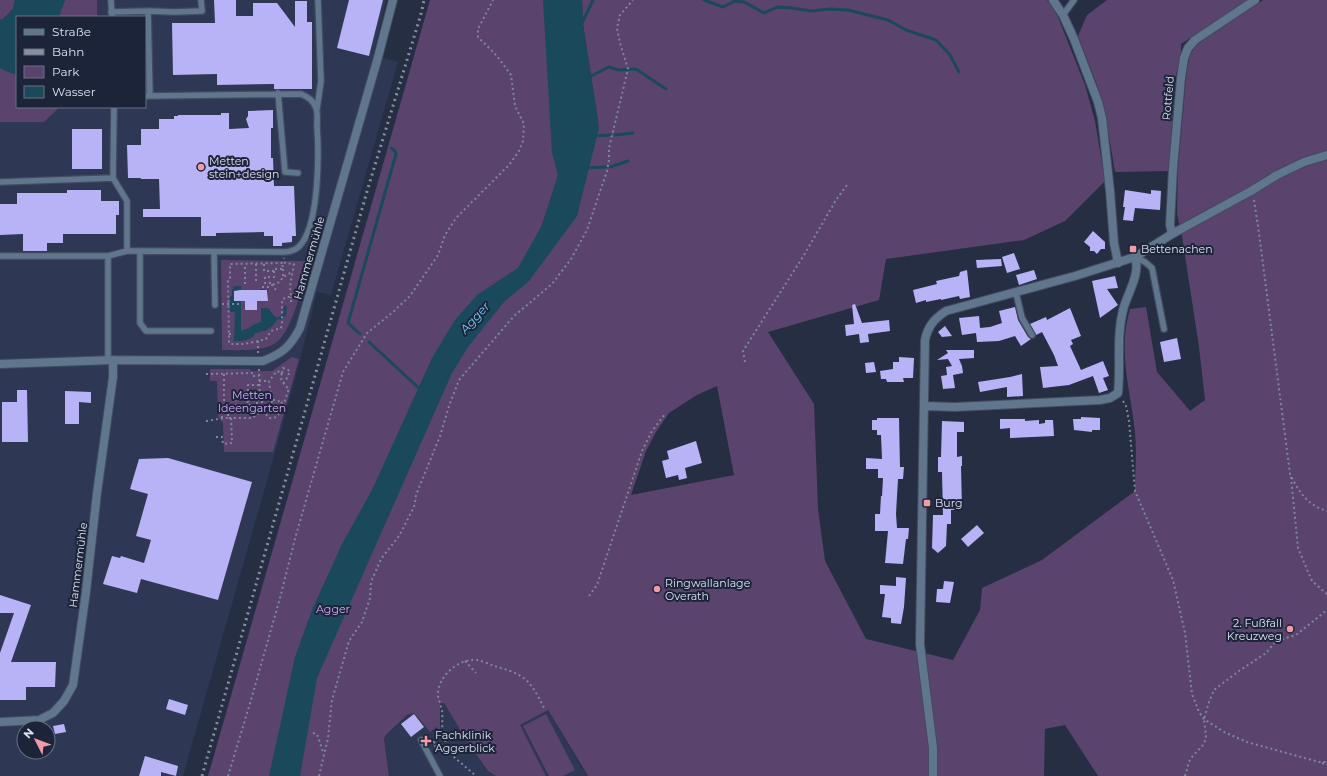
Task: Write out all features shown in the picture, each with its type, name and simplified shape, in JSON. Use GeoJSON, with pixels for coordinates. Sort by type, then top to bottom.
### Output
{"type":"FeatureCollection","features":[{"type":"Feature","properties":{"kind":"street","name":"Hammermühle"},"geometry":{"type":"LineString","coordinates":[[0,364],[110,360],[263,361],[278,356],[292,343],[300,328],[377,61],[393,0]]}},
{"type":"Feature","properties":{"kind":"street"},"geometry":{"type":"LineString","coordinates":[[1053,0],[1063,16],[1074,39],[1098,102],[1102,118],[1114,243],[1118,263]]}},
{"type":"Feature","properties":{"kind":"street","name":"Rottfeld"},"geometry":{"type":"LineString","coordinates":[[1172,234],[1170,225],[1173,168],[1184,58],[1188,48],[1195,40],[1255,0]]}},
{"type":"Feature","properties":{"kind":"street"},"geometry":{"type":"LineString","coordinates":[[934,776],[933,748],[920,644],[925,340],[930,325],[936,318],[946,311],[1016,293],[1135,257],[1172,234],[1251,191],[1277,175],[1316,158],[1327,155]]}},
{"type":"Feature","properties":{"kind":"street"},"geometry":{"type":"LineString","coordinates":[[925,406],[955,407],[1100,400],[1110,398],[1118,393],[1118,338],[1123,310],[1136,270],[1137,263],[1135,257]]}},
{"type":"Feature","properties":{"kind":"street","name":"Hammermühle"},"geometry":{"type":"LineString","coordinates":[[0,722],[40,720],[53,714],[64,702],[73,685],[113,377],[110,360]]}},
{"type":"Feature","properties":{"kind":"lane"},"geometry":{"type":"LineString","coordinates":[[111,0],[112,15],[148,11],[174,12],[202,10],[201,0]]}},
{"type":"Feature","properties":{"kind":"lane"},"geometry":{"type":"LineString","coordinates":[[0,256],[108,256],[127,251],[289,252],[294,250],[302,243],[308,232],[312,218],[316,187],[318,147],[317,109],[320,81],[318,0]]}},
{"type":"Feature","properties":{"kind":"lane"},"geometry":{"type":"LineString","coordinates":[[1063,16],[1074,0]]}},
{"type":"Feature","properties":{"kind":"lane"},"geometry":{"type":"LineString","coordinates":[[148,11],[147,96],[278,93],[301,94],[312,100],[317,109]]}},
{"type":"Feature","properties":{"kind":"lane"},"geometry":{"type":"LineString","coordinates":[[278,93],[285,172],[298,172]]}},
{"type":"Feature","properties":{"kind":"lane"},"geometry":{"type":"LineString","coordinates":[[114,108],[113,178],[127,202],[127,251]]}},
{"type":"Feature","properties":{"kind":"lane"},"geometry":{"type":"LineString","coordinates":[[0,182],[113,178]]}},
{"type":"Feature","properties":{"kind":"lane"},"geometry":{"type":"LineString","coordinates":[[140,251],[140,323],[146,331],[211,331]]}},
{"type":"Feature","properties":{"kind":"lane"},"geometry":{"type":"LineString","coordinates":[[214,252],[215,305]]}},
{"type":"Feature","properties":{"kind":"lane"},"geometry":{"type":"LineString","coordinates":[[108,256],[110,360]]}},
{"type":"Feature","properties":{"kind":"lane"},"geometry":{"type":"LineString","coordinates":[[1135,257],[1145,262],[1152,268],[1164,329]]}},
{"type":"Feature","properties":{"kind":"lane"},"geometry":{"type":"LineString","coordinates":[[1016,293],[1022,318],[1032,335]]}},
{"type":"Feature","properties":{"kind":"lane"},"geometry":{"type":"LineString","coordinates":[[421,740],[440,776]]}},
{"type":"Feature","properties":{"kind":"path"},"geometry":{"type":"LineString","coordinates":[[228,776],[254,693],[296,535],[343,372],[367,333],[410,296],[438,255],[445,235],[456,218],[509,165],[519,151],[523,141],[524,124],[515,106],[511,75],[497,56],[478,37],[478,29],[493,0]]}},
{"type":"Feature","properties":{"kind":"path"},"geometry":{"type":"LineString","coordinates":[[319,776],[323,753],[328,738],[332,700],[349,641],[362,622],[370,598],[371,582],[381,559],[399,536],[414,507],[416,495],[440,436],[448,406],[459,380],[514,316],[552,284],[571,259],[587,230],[607,171],[609,148],[628,70],[617,28],[620,15],[633,0]]}},
{"type":"Feature","properties":{"kind":"path"},"geometry":{"type":"LineString","coordinates":[[745,362],[743,351],[804,255],[836,200],[847,185]]}},
{"type":"Feature","properties":{"kind":"path"},"geometry":{"type":"LineString","coordinates":[[1251,191],[1259,232],[1298,548],[1312,581],[1327,594]]}},
{"type":"Feature","properties":{"kind":"path"},"geometry":{"type":"LineString","coordinates":[[283,277],[283,263],[230,264],[230,279],[228,281],[229,304],[227,314],[229,316],[230,344],[244,344],[266,339],[271,331],[281,328],[282,300],[286,297],[291,297]]}},
{"type":"Feature","properties":{"kind":"path"},"geometry":{"type":"LineString","coordinates":[[245,264],[245,284]]}},
{"type":"Feature","properties":{"kind":"path"},"geometry":{"type":"LineString","coordinates":[[256,264],[256,284]]}},
{"type":"Feature","properties":{"kind":"path"},"geometry":{"type":"LineString","coordinates":[[264,264],[264,271],[283,269]]}},
{"type":"Feature","properties":{"kind":"path"},"geometry":{"type":"LineString","coordinates":[[290,301],[292,300],[290,286],[295,266]]}},
{"type":"Feature","properties":{"kind":"path"},"geometry":{"type":"LineString","coordinates":[[274,271],[274,276],[265,277],[265,283],[271,282],[276,290]]}},
{"type":"Feature","properties":{"kind":"path"},"geometry":{"type":"LineString","coordinates":[[262,287],[270,287],[280,282],[283,277],[293,272]]}},
{"type":"Feature","properties":{"kind":"path"},"geometry":{"type":"LineString","coordinates":[[229,304],[241,304]]}},
{"type":"Feature","properties":{"kind":"path"},"geometry":{"type":"LineString","coordinates":[[229,334],[234,334]]}},
{"type":"Feature","properties":{"kind":"path"},"geometry":{"type":"LineString","coordinates":[[258,341],[259,361]]}},
{"type":"Feature","properties":{"kind":"path"},"geometry":{"type":"LineString","coordinates":[[273,400],[284,403],[289,389],[283,384],[280,377],[284,368],[290,371],[283,384]]}},
{"type":"Feature","properties":{"kind":"path"},"geometry":{"type":"LineString","coordinates":[[280,410],[273,410],[273,400],[269,388],[269,381],[277,371],[282,373]]}},
{"type":"Feature","properties":{"kind":"path"},"geometry":{"type":"LineString","coordinates":[[206,374],[252,373],[252,376],[259,376]]}},
{"type":"Feature","properties":{"kind":"path"},"geometry":{"type":"LineString","coordinates":[[222,418],[222,411],[224,409],[224,374]]}},
{"type":"Feature","properties":{"kind":"path"},"geometry":{"type":"LineString","coordinates":[[269,381],[259,381],[260,400],[262,400],[264,412],[269,418],[274,418],[277,416],[280,410],[280,402]]}},
{"type":"Feature","properties":{"kind":"path"},"geometry":{"type":"LineString","coordinates":[[240,397],[241,392],[248,392],[248,385],[259,385]]}},
{"type":"Feature","properties":{"kind":"path"},"geometry":{"type":"LineString","coordinates":[[1118,393],[1126,406],[1129,421],[1135,491],[1172,580],[1186,634],[1192,694],[1199,712],[1204,719],[1224,732],[1247,742],[1327,764]]}},
{"type":"Feature","properties":{"kind":"path"},"geometry":{"type":"LineString","coordinates":[[228,413],[234,412],[236,406],[235,397],[247,397],[248,405],[262,405]]}},
{"type":"Feature","properties":{"kind":"path"},"geometry":{"type":"LineString","coordinates":[[206,421],[218,420],[222,418],[252,418],[258,414],[257,400],[260,400]]}},
{"type":"Feature","properties":{"kind":"path"},"geometry":{"type":"LineString","coordinates":[[224,409],[228,413],[228,418]]}},
{"type":"Feature","properties":{"kind":"path"},"geometry":{"type":"LineString","coordinates":[[589,596],[598,585],[642,451],[652,431],[665,414]]}},
{"type":"Feature","properties":{"kind":"path"},"geometry":{"type":"LineString","coordinates":[[216,437],[222,437],[222,444],[232,443],[231,418]]}},
{"type":"Feature","properties":{"kind":"path"},"geometry":{"type":"LineString","coordinates":[[1290,474],[1304,498],[1317,508],[1327,511]]}},
{"type":"Feature","properties":{"kind":"path"},"geometry":{"type":"LineString","coordinates":[[1185,776],[1190,759],[1204,744],[1206,736],[1204,719],[1214,690],[1266,653],[1276,641],[1296,635],[1327,610]]}},
{"type":"Feature","properties":{"kind":"path"},"geometry":{"type":"LineString","coordinates":[[447,751],[448,746],[443,736],[442,710],[438,696],[439,689],[442,679],[448,672],[455,666],[465,661],[476,660],[516,674],[527,681],[536,693],[545,710]]}},
{"type":"Feature","properties":{"kind":"path"},"geometry":{"type":"LineString","coordinates":[[465,661],[476,673]]}},
{"type":"Feature","properties":{"kind":"path"},"geometry":{"type":"LineString","coordinates":[[313,734],[317,734],[323,753]]}},
{"type":"Feature","properties":{"kind":"path"},"geometry":{"type":"LineString","coordinates":[[438,757],[434,742],[476,776]]}},
{"type":"Feature","properties":{"kind":"shaded area"},"geometry":{"type":"Polygon","coordinates":[[[97,0],[386,0],[373,55],[398,62],[331,295],[317,292],[275,453],[183,776],[0,776],[0,122],[44,122],[59,108],[146,108],[146,16],[97,16],[97,0]]]}},
{"type":"Feature","properties":{"kind":"shaded area","name":"Fachklinik Aggerblick"},"geometry":{"type":"Polygon","coordinates":[[[440,703],[444,703],[468,743],[488,771],[496,776],[389,776],[384,738],[407,715],[414,713],[430,732],[437,727],[439,732],[441,722],[440,703]]]}},
{"type":"Feature","properties":{"kind":"shaded area","name":"Fachklinik Aggerblick"},"geometry":{"type":"Polygon","coordinates":[[[548,710],[581,767],[588,776],[546,776],[520,725],[548,710]]]}},
{"type":"Feature","properties":{"kind":"green space"},"geometry":{"type":"Polygon","coordinates":[[[0,0],[15,0],[13,9],[2,20],[0,19],[0,0]]]}},
{"type":"Feature","properties":{"kind":"green space"},"geometry":{"type":"Polygon","coordinates":[[[65,0],[97,0],[97,16],[59,16],[60,10],[65,0]]]}},
{"type":"Feature","properties":{"kind":"green space","name":"Agger"},"geometry":{"type":"Polygon","coordinates":[[[430,0],[570,0],[599,128],[583,24],[582,0],[1047,0],[1052,5],[1085,85],[1095,121],[1105,181],[1065,221],[1024,240],[886,259],[879,300],[768,332],[814,404],[818,509],[825,561],[866,639],[953,660],[980,610],[982,588],[1042,560],[1135,491],[1136,440],[1125,356],[1126,325],[1130,309],[1146,307],[1157,372],[1190,411],[1205,400],[1199,347],[1182,236],[1177,214],[1178,169],[1186,79],[1189,57],[1195,46],[1263,0],[1327,0],[1327,776],[1098,776],[1065,725],[1045,729],[1044,776],[588,776],[548,710],[520,725],[546,776],[496,776],[488,771],[468,743],[444,703],[440,703],[440,732],[437,727],[430,732],[414,713],[407,715],[386,735],[384,738],[389,776],[208,776],[430,0]],[[717,386],[697,395],[669,413],[656,432],[646,451],[631,495],[734,475],[717,386]]]}},
{"type":"Feature","properties":{"kind":"green space"},"geometry":{"type":"Polygon","coordinates":[[[1107,0],[1249,0],[1181,44],[1181,56],[1175,79],[1169,171],[1115,172],[1105,112],[1097,85],[1078,36],[1087,15],[1107,0]]]}},
{"type":"Feature","properties":{"kind":"green space"},"geometry":{"type":"Polygon","coordinates":[[[0,68],[14,74],[16,73],[16,108],[59,108],[44,122],[0,122],[0,68]]]}},
{"type":"Feature","properties":{"kind":"green space"},"geometry":{"type":"Polygon","coordinates":[[[221,260],[309,261],[292,318],[281,338],[268,347],[249,350],[222,350],[221,260]],[[240,286],[233,287],[232,296],[230,297],[230,312],[235,312],[235,330],[239,341],[246,340],[254,336],[254,334],[261,330],[265,331],[272,326],[277,318],[269,309],[261,308],[261,322],[241,331],[241,301],[245,301],[245,310],[257,301],[268,301],[268,290],[260,289],[260,291],[242,291],[240,286]]]}},
{"type":"Feature","properties":{"kind":"green space","name":"Metten Ideengarten"},"geometry":{"type":"Polygon","coordinates":[[[292,357],[299,359],[273,452],[224,452],[223,423],[218,417],[217,381],[210,381],[210,369],[250,369],[251,371],[272,371],[292,357]]]}},
{"type":"Feature","properties":{"kind":"green space","name":"Fachklinik Aggerblick"},"geometry":{"type":"Polygon","coordinates":[[[546,714],[575,770],[563,776],[549,776],[523,726],[546,714]]]}},
{"type":"Feature","properties":{"kind":"water"},"geometry":{"type":"Polygon","coordinates":[[[15,0],[65,0],[59,16],[16,16],[16,73],[14,74],[0,68],[0,19],[2,20],[13,9],[15,0]]]}},
{"type":"Feature","properties":{"kind":"water","name":"Agger"},"geometry":{"type":"Polygon","coordinates":[[[543,0],[582,0],[583,24],[599,128],[577,216],[529,281],[503,303],[468,347],[452,373],[317,678],[300,776],[269,776],[295,657],[312,610],[342,544],[372,490],[432,358],[455,320],[477,295],[518,268],[541,227],[558,175],[552,153],[543,0]]]}},
{"type":"Feature","properties":{"kind":"water"},"geometry":{"type":"Polygon","coordinates":[[[241,286],[241,290],[234,290],[234,301],[241,301],[241,331],[261,322],[261,308],[267,308],[273,315],[277,318],[279,317],[280,319],[278,319],[269,328],[254,334],[254,336],[234,341],[235,312],[230,312],[230,297],[232,296],[233,287],[241,286]]]}},
{"type":"Feature","properties":{"kind":"building"},"geometry":{"type":"Polygon","coordinates":[[[214,0],[236,0],[236,16],[253,16],[253,3],[277,3],[295,27],[295,1],[307,1],[307,22],[312,22],[312,89],[274,89],[274,84],[217,85],[217,74],[173,75],[172,23],[215,23],[214,0]]]}},
{"type":"Feature","properties":{"kind":"building"},"geometry":{"type":"Polygon","coordinates":[[[349,0],[383,0],[369,56],[337,48],[349,0]]]}},
{"type":"Feature","properties":{"kind":"building","name":"Metten stein+design"},"geometry":{"type":"Polygon","coordinates":[[[273,110],[273,128],[271,128],[271,158],[273,158],[274,186],[294,186],[296,236],[292,236],[292,242],[282,243],[282,246],[273,246],[273,236],[264,236],[264,232],[216,233],[216,236],[201,236],[201,217],[143,217],[143,209],[160,209],[159,179],[128,178],[127,145],[141,145],[141,129],[159,129],[159,119],[174,119],[174,116],[178,115],[221,115],[221,113],[229,113],[229,129],[249,128],[246,119],[248,116],[248,111],[273,110]]]}},
{"type":"Feature","properties":{"kind":"building"},"geometry":{"type":"Polygon","coordinates":[[[72,129],[102,129],[102,169],[72,169],[72,129]]]}},
{"type":"Feature","properties":{"kind":"building"},"geometry":{"type":"Polygon","coordinates":[[[67,190],[101,190],[101,201],[119,201],[119,215],[116,215],[116,234],[63,234],[63,243],[47,243],[47,251],[23,251],[23,234],[0,235],[0,204],[17,204],[17,193],[67,193],[67,190]]]}},
{"type":"Feature","properties":{"kind":"building"},"geometry":{"type":"Polygon","coordinates":[[[1125,190],[1151,194],[1151,190],[1161,191],[1160,210],[1135,208],[1133,221],[1123,220],[1125,190]]]}},
{"type":"Feature","properties":{"kind":"building"},"geometry":{"type":"Polygon","coordinates":[[[1093,231],[1105,242],[1105,249],[1101,249],[1097,254],[1094,251],[1090,251],[1090,247],[1084,242],[1093,231]]]}},
{"type":"Feature","properties":{"kind":"building"},"geometry":{"type":"Polygon","coordinates":[[[1014,253],[1020,269],[1007,273],[1002,257],[1014,253]]]}},
{"type":"Feature","properties":{"kind":"building"},"geometry":{"type":"Polygon","coordinates":[[[1001,259],[1002,266],[977,268],[976,260],[1001,259]]]}},
{"type":"Feature","properties":{"kind":"building"},"geometry":{"type":"Polygon","coordinates":[[[967,270],[970,297],[960,299],[959,296],[926,302],[926,300],[916,303],[913,290],[937,284],[936,281],[959,276],[960,272],[967,270]]]}},
{"type":"Feature","properties":{"kind":"building"},"geometry":{"type":"Polygon","coordinates":[[[1034,270],[1037,279],[1019,285],[1016,275],[1034,270]]]}},
{"type":"Feature","properties":{"kind":"building"},"geometry":{"type":"Polygon","coordinates":[[[1115,276],[1118,288],[1107,289],[1118,305],[1100,318],[1092,281],[1115,276]]]}},
{"type":"Feature","properties":{"kind":"building"},"geometry":{"type":"Polygon","coordinates":[[[267,290],[268,301],[257,301],[257,310],[245,310],[245,301],[234,301],[234,291],[267,290]]]}},
{"type":"Feature","properties":{"kind":"building"},"geometry":{"type":"Polygon","coordinates":[[[855,304],[862,323],[889,320],[890,331],[868,334],[869,342],[860,343],[859,334],[846,336],[845,325],[854,324],[852,305],[855,304]]]}},
{"type":"Feature","properties":{"kind":"building"},"geometry":{"type":"Polygon","coordinates":[[[1015,307],[1018,320],[1028,337],[1031,339],[1021,346],[1015,336],[999,341],[977,342],[976,333],[962,335],[959,318],[979,316],[980,328],[990,327],[1002,323],[999,311],[1015,307]]]}},
{"type":"Feature","properties":{"kind":"building"},"geometry":{"type":"Polygon","coordinates":[[[1070,308],[1081,336],[1071,340],[1073,344],[1070,346],[1081,370],[1103,361],[1109,376],[1103,378],[1108,390],[1099,393],[1093,376],[1069,385],[1043,388],[1040,367],[1058,366],[1042,332],[1036,335],[1030,324],[1046,317],[1047,320],[1070,308]]]}},
{"type":"Feature","properties":{"kind":"building"},"geometry":{"type":"Polygon","coordinates":[[[945,326],[952,336],[942,337],[938,332],[945,326]]]}},
{"type":"Feature","properties":{"kind":"building"},"geometry":{"type":"Polygon","coordinates":[[[1177,338],[1181,359],[1164,362],[1160,342],[1177,338]]]}},
{"type":"Feature","properties":{"kind":"building"},"geometry":{"type":"Polygon","coordinates":[[[946,350],[974,350],[974,358],[959,359],[963,373],[953,375],[955,388],[943,389],[941,376],[947,375],[946,367],[952,366],[948,359],[937,360],[948,353],[946,350]]]}},
{"type":"Feature","properties":{"kind":"building"},"geometry":{"type":"Polygon","coordinates":[[[899,357],[914,358],[913,378],[903,378],[904,382],[887,382],[886,379],[881,379],[880,371],[893,369],[893,362],[899,362],[899,357]]]}},
{"type":"Feature","properties":{"kind":"building"},"geometry":{"type":"Polygon","coordinates":[[[874,362],[876,372],[866,373],[865,363],[874,362]]]}},
{"type":"Feature","properties":{"kind":"building"},"geometry":{"type":"Polygon","coordinates":[[[1022,374],[1023,396],[1007,397],[1007,387],[980,392],[978,382],[1022,374]]]}},
{"type":"Feature","properties":{"kind":"building"},"geometry":{"type":"Polygon","coordinates":[[[17,390],[27,390],[28,442],[2,442],[2,402],[17,402],[17,390]]]}},
{"type":"Feature","properties":{"kind":"building"},"geometry":{"type":"Polygon","coordinates":[[[65,391],[91,392],[91,403],[79,402],[79,424],[65,424],[65,391]]]}},
{"type":"Feature","properties":{"kind":"building"},"geometry":{"type":"Polygon","coordinates":[[[1081,417],[1100,418],[1100,430],[1092,430],[1092,432],[1074,430],[1073,419],[1081,419],[1081,417]]]}},
{"type":"Feature","properties":{"kind":"building"},"geometry":{"type":"Polygon","coordinates":[[[877,418],[899,418],[900,467],[904,467],[903,479],[898,479],[896,514],[897,528],[909,528],[903,564],[885,563],[888,531],[875,531],[875,514],[880,514],[883,478],[878,478],[878,469],[866,469],[866,458],[882,459],[881,435],[877,435],[877,430],[872,430],[872,420],[877,420],[877,418]]]}},
{"type":"Feature","properties":{"kind":"building"},"geometry":{"type":"Polygon","coordinates":[[[1000,419],[1025,419],[1025,421],[1039,420],[1039,424],[1045,423],[1045,420],[1053,420],[1054,436],[1010,438],[1010,428],[1000,429],[1000,419]]]}},
{"type":"Feature","properties":{"kind":"building"},"geometry":{"type":"Polygon","coordinates":[[[942,421],[964,422],[964,432],[957,432],[957,457],[962,456],[962,509],[951,510],[951,524],[947,524],[946,546],[938,553],[932,548],[933,515],[943,515],[942,472],[938,472],[938,457],[941,457],[942,421]]]}},
{"type":"Feature","properties":{"kind":"building"},"geometry":{"type":"Polygon","coordinates":[[[696,441],[702,463],[685,468],[687,478],[679,480],[678,475],[666,478],[662,461],[669,459],[667,451],[696,441]]]}},
{"type":"Feature","properties":{"kind":"building"},"geometry":{"type":"Polygon","coordinates":[[[168,458],[252,482],[218,600],[141,579],[137,593],[103,584],[112,556],[120,558],[121,556],[144,563],[151,540],[136,536],[148,494],[130,489],[139,459],[168,458]]]}},
{"type":"Feature","properties":{"kind":"building"},"geometry":{"type":"Polygon","coordinates":[[[977,525],[984,533],[968,547],[961,539],[977,525]]]}},
{"type":"Feature","properties":{"kind":"building"},"geometry":{"type":"Polygon","coordinates":[[[896,577],[906,578],[901,624],[891,623],[891,618],[882,617],[885,594],[880,594],[880,585],[896,586],[896,577]]]}},
{"type":"Feature","properties":{"kind":"building"},"geometry":{"type":"Polygon","coordinates":[[[944,581],[954,582],[950,603],[936,602],[937,589],[943,589],[944,581]]]}},
{"type":"Feature","properties":{"kind":"building"},"geometry":{"type":"Polygon","coordinates":[[[0,595],[31,605],[11,662],[56,662],[55,687],[26,687],[26,700],[0,700],[0,653],[14,613],[0,613],[0,595]]]}},
{"type":"Feature","properties":{"kind":"building"},"geometry":{"type":"Polygon","coordinates":[[[169,699],[188,705],[185,715],[166,709],[169,699]]]}},
{"type":"Feature","properties":{"kind":"building"},"geometry":{"type":"Polygon","coordinates":[[[414,714],[424,727],[411,737],[401,724],[414,714]]]}},
{"type":"Feature","properties":{"kind":"building"},"geometry":{"type":"Polygon","coordinates":[[[64,724],[66,732],[56,734],[56,725],[64,724]]]}},
{"type":"Feature","properties":{"kind":"building"},"geometry":{"type":"Polygon","coordinates":[[[145,756],[178,766],[176,776],[161,772],[161,776],[139,776],[145,756]]]}},
{"type":"Feature","properties":{"kind":"waterway"},"geometry":{"type":"LineString","coordinates":[[581,25],[593,0]]}},
{"type":"Feature","properties":{"kind":"waterway"},"geometry":{"type":"LineString","coordinates":[[704,0],[723,7],[735,1],[744,2],[764,13],[777,7],[811,11],[830,9],[848,10],[888,20],[906,30],[936,40],[950,55],[959,72]]}},
{"type":"Feature","properties":{"kind":"waterway"},"geometry":{"type":"LineString","coordinates":[[587,78],[609,67],[619,70],[636,69],[666,89]]}},
{"type":"Feature","properties":{"kind":"waterway"},"geometry":{"type":"LineString","coordinates":[[615,135],[633,133]]}},
{"type":"Feature","properties":{"kind":"waterway"},"geometry":{"type":"LineString","coordinates":[[593,136],[610,135]]}},
{"type":"Feature","properties":{"kind":"waterway"},"geometry":{"type":"LineString","coordinates":[[360,334],[348,323],[396,154],[391,148]]}},
{"type":"Feature","properties":{"kind":"waterway"},"geometry":{"type":"LineString","coordinates":[[610,167],[628,161]]}},
{"type":"Feature","properties":{"kind":"waterway"},"geometry":{"type":"LineString","coordinates":[[586,168],[606,167]]}},
{"type":"Feature","properties":{"kind":"waterway"},"geometry":{"type":"LineString","coordinates":[[280,318],[285,314],[285,307]]}},
{"type":"Feature","properties":{"kind":"waterway"},"geometry":{"type":"LineString","coordinates":[[369,342],[421,390]]}},
{"type":"Feature","properties":{"kind":"railway"},"geometry":{"type":"LineString","coordinates":[[202,776],[368,188],[424,0]]}},
{"type":"Feature","properties":{"kind":"place","name":"Metten stein+design"},"geometry":{"type":"Point","coordinates":[201,167]}},
{"type":"Feature","properties":{"kind":"place","name":"Bettenachen"},"geometry":{"type":"Point","coordinates":[1133,249]}},
{"type":"Feature","properties":{"kind":"place","name":"Burg"},"geometry":{"type":"Point","coordinates":[927,503]}},
{"type":"Feature","properties":{"kind":"place","name":"Ringwallanlage Overath"},"geometry":{"type":"Point","coordinates":[657,589]}},
{"type":"Feature","properties":{"kind":"place","name":"2. Fußfall Kreuzweg"},"geometry":{"type":"Point","coordinates":[1290,629]}},
{"type":"Feature","properties":{"kind":"place","name":"Fachklinik Aggerblick"},"geometry":{"type":"Point","coordinates":[426,741]}}]}
